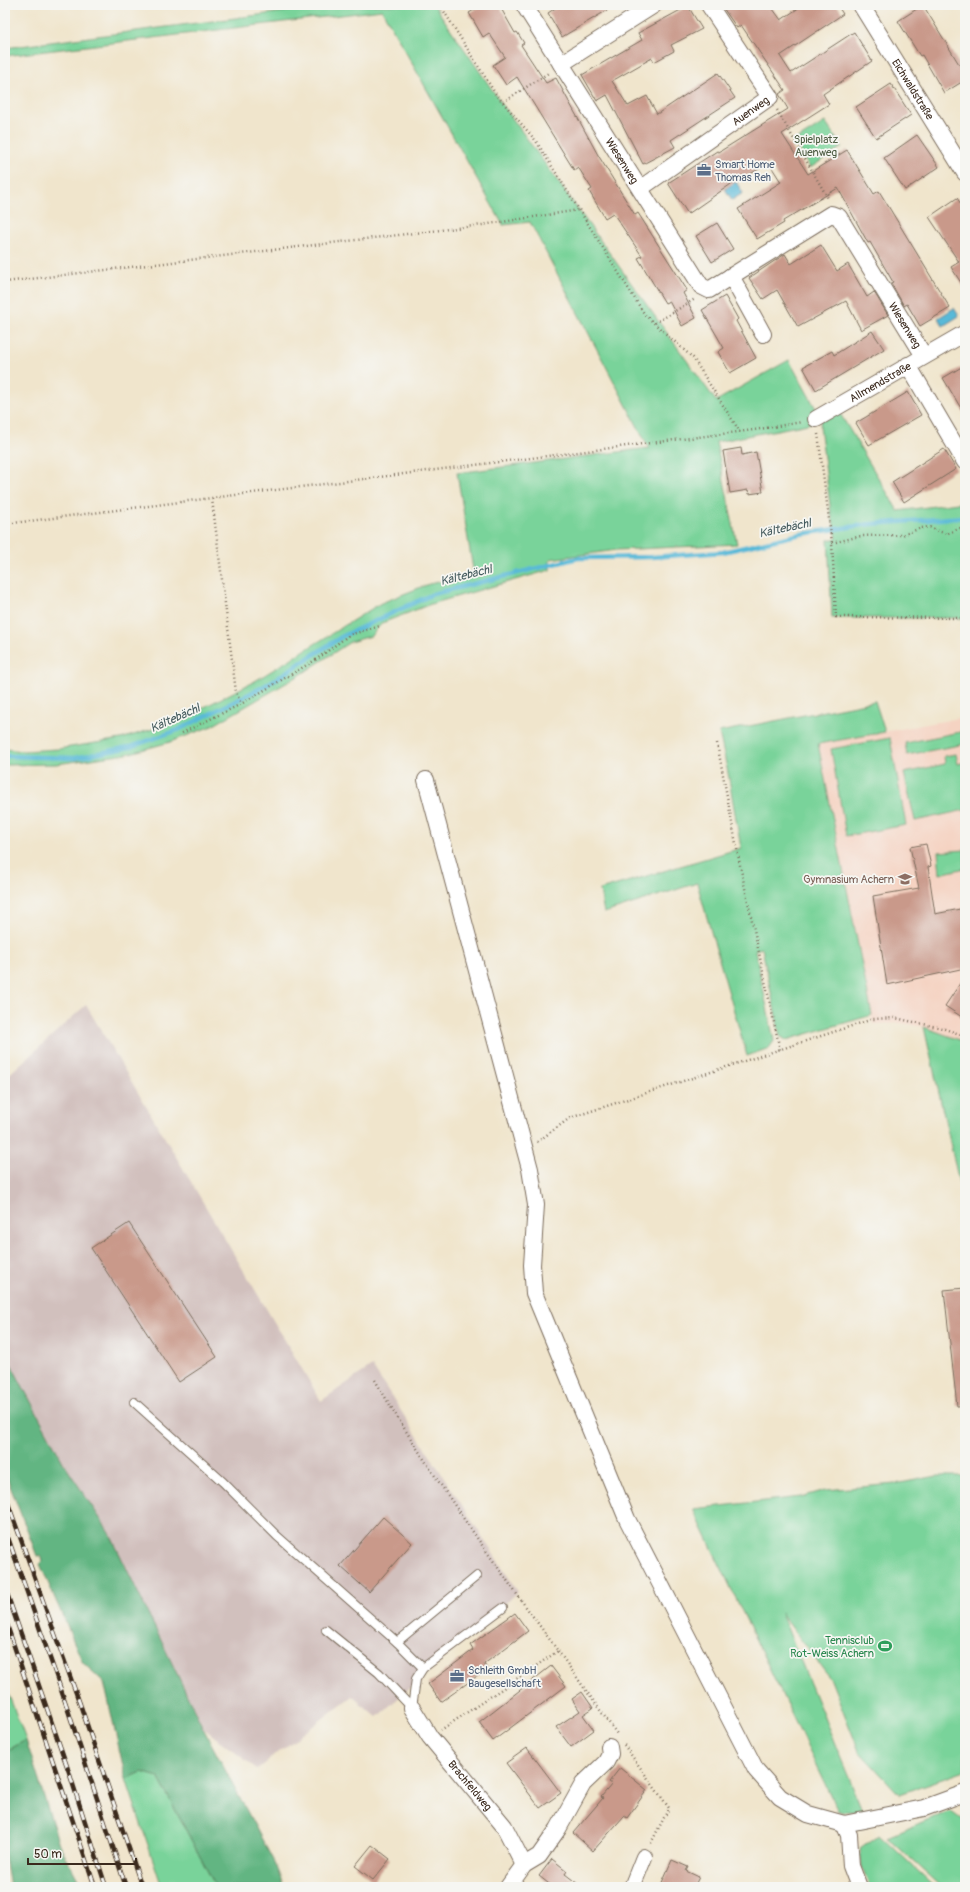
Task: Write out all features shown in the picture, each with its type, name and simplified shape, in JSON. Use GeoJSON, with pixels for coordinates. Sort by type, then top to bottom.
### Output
{"type":"FeatureCollection","features":[{"type":"Feature","properties":{"kind":"street","name":"Wiesenweg"},"geometry":{"type":"LineString","coordinates":[[524,5],[641,188],[701,286],[709,290]]}},
{"type":"Feature","properties":{"kind":"street"},"geometry":{"type":"LineString","coordinates":[[561,64],[654,5]]}},
{"type":"Feature","properties":{"kind":"street","name":"Auenweg"},"geometry":{"type":"LineString","coordinates":[[641,188],[770,97],[709,5]]}},
{"type":"Feature","properties":{"kind":"street","name":"Eichwaldstraße"},"geometry":{"type":"LineString","coordinates":[[861,5],[965,173]]}},
{"type":"Feature","properties":{"kind":"street"},"geometry":{"type":"LineString","coordinates":[[709,290],[831,214],[839,217]]}},
{"type":"Feature","properties":{"kind":"street","name":"Wiesenweg"},"geometry":{"type":"LineString","coordinates":[[839,217],[924,356]]}},
{"type":"Feature","properties":{"kind":"street"},"geometry":{"type":"LineString","coordinates":[[731,276],[763,334]]}},
{"type":"Feature","properties":{"kind":"street","name":"Allmendstraße"},"geometry":{"type":"LineString","coordinates":[[816,419],[965,333]]}},
{"type":"Feature","properties":{"kind":"street","name":"Wiesenweg"},"geometry":{"type":"LineString","coordinates":[[908,365],[965,462]]}},
{"type":"Feature","properties":{"kind":"street"},"geometry":{"type":"LineString","coordinates":[[426,780],[530,1169],[536,1206],[532,1265],[534,1293],[627,1519],[756,1770],[780,1797],[808,1814],[844,1824],[924,1808],[965,1793]]}},
{"type":"Feature","properties":{"kind":"street","name":"Brachfeldweg"},"geometry":{"type":"LineString","coordinates":[[412,1708],[430,1737],[504,1826],[524,1865]]}},
{"type":"Feature","properties":{"kind":"street"},"geometry":{"type":"LineString","coordinates":[[508,1887],[524,1865],[539,1856],[558,1829],[584,1784],[606,1762],[610,1754],[609,1747]]}},
{"type":"Feature","properties":{"kind":"street"},"geometry":{"type":"LineString","coordinates":[[844,1824],[848,1835],[851,1866],[859,1887]]}},
{"type":"Feature","properties":{"kind":"street"},"geometry":{"type":"LineString","coordinates":[[632,1887],[644,1857]]}},
{"type":"Feature","properties":{"kind":"lane"},"geometry":{"type":"LineString","coordinates":[[134,1402],[223,1482],[277,1536],[397,1642],[423,1668]]}},
{"type":"Feature","properties":{"kind":"lane"},"geometry":{"type":"LineString","coordinates":[[397,1642],[477,1576]]}},
{"type":"Feature","properties":{"kind":"lane"},"geometry":{"type":"LineString","coordinates":[[412,1708],[416,1679],[423,1668],[503,1608]]}},
{"type":"Feature","properties":{"kind":"lane"},"geometry":{"type":"LineString","coordinates":[[326,1630],[379,1673],[412,1708]]}},
{"type":"Feature","properties":{"kind":"path"},"geometry":{"type":"LineString","coordinates":[[440,5],[495,92],[536,141],[645,315],[693,358],[740,432]]}},
{"type":"Feature","properties":{"kind":"path"},"geometry":{"type":"LineString","coordinates":[[962,5],[965,10]]}},
{"type":"Feature","properties":{"kind":"path"},"geometry":{"type":"LineString","coordinates":[[503,102],[561,64]]}},
{"type":"Feature","properties":{"kind":"path"},"geometry":{"type":"LineString","coordinates":[[770,97],[839,217]]}},
{"type":"Feature","properties":{"kind":"path"},"geometry":{"type":"LineString","coordinates":[[5,282],[482,225],[580,210]]}},
{"type":"Feature","properties":{"kind":"path"},"geometry":{"type":"LineString","coordinates":[[655,324],[709,290]]}},
{"type":"Feature","properties":{"kind":"path"},"geometry":{"type":"LineString","coordinates":[[5,524],[740,432],[816,419],[832,543],[836,617],[965,618]]}},
{"type":"Feature","properties":{"kind":"path"},"geometry":{"type":"LineString","coordinates":[[212,498],[236,692],[242,704]]}},
{"type":"Feature","properties":{"kind":"path"},"geometry":{"type":"LineString","coordinates":[[832,543],[861,536],[902,535],[921,528],[929,527],[946,534],[965,526]]}},
{"type":"Feature","properties":{"kind":"path"},"geometry":{"type":"LineString","coordinates":[[182,733],[242,704],[317,659],[349,635],[380,626]]}},
{"type":"Feature","properties":{"kind":"path"},"geometry":{"type":"LineString","coordinates":[[717,743],[740,865],[780,1050]]}},
{"type":"Feature","properties":{"kind":"path"},"geometry":{"type":"LineString","coordinates":[[537,1142],[570,1118],[873,1019],[895,1018],[942,1028],[965,1036]]}},
{"type":"Feature","properties":{"kind":"shaded area","name":"Gymnasium Achern"},"geometry":{"type":"Polygon","coordinates":[[[965,717],[965,1042],[924,1027],[901,1023],[873,1024],[818,744],[965,717]]]}},
{"type":"Feature","properties":{"kind":"shaded area","name":"Schleith GmbH Baugesellschaft"},"geometry":{"type":"Polygon","coordinates":[[[86,1005],[321,1401],[372,1366],[518,1592],[377,1717],[352,1696],[257,1769],[203,1728],[109,1532],[64,1464],[5,1353],[5,1078],[86,1005]]]}},
{"type":"Feature","properties":{"kind":"green space"},"geometry":{"type":"Polygon","coordinates":[[[297,5],[434,5],[502,104],[716,401],[789,360],[820,416],[808,424],[716,442],[737,544],[617,550],[550,559],[550,570],[431,604],[382,623],[371,636],[350,642],[300,675],[212,726],[170,742],[127,754],[56,764],[5,765],[5,749],[23,751],[58,749],[121,739],[175,722],[255,681],[381,603],[429,584],[474,575],[457,473],[649,448],[530,222],[503,225],[382,10],[5,56],[5,48],[297,10],[297,5]]]}},
{"type":"Feature","properties":{"kind":"green space","name":"Spielplatz Auenweg"},"geometry":{"type":"Polygon","coordinates":[[[825,122],[842,147],[810,168],[795,141],[825,122]]]}},
{"type":"Feature","properties":{"kind":"green space"},"geometry":{"type":"Polygon","coordinates":[[[838,410],[898,511],[965,502],[965,618],[832,618],[828,540],[837,538],[831,513],[820,426],[821,420],[838,410]]]}},
{"type":"Feature","properties":{"kind":"green space"},"geometry":{"type":"Polygon","coordinates":[[[875,701],[885,732],[818,744],[872,1015],[786,1040],[780,1036],[762,948],[755,950],[774,1041],[769,1048],[747,1056],[697,883],[604,913],[600,890],[741,848],[728,773],[719,732],[875,701]]]}},
{"type":"Feature","properties":{"kind":"green space"},"geometry":{"type":"Polygon","coordinates":[[[965,731],[965,744],[907,755],[905,743],[965,731]]]}},
{"type":"Feature","properties":{"kind":"green space"},"geometry":{"type":"Polygon","coordinates":[[[890,738],[906,825],[846,836],[831,749],[890,738]]]}},
{"type":"Feature","properties":{"kind":"green space"},"geometry":{"type":"Polygon","coordinates":[[[956,754],[958,764],[965,762],[965,810],[915,821],[904,773],[945,764],[944,756],[956,754]]]}},
{"type":"Feature","properties":{"kind":"green space"},"geometry":{"type":"Polygon","coordinates":[[[965,850],[965,868],[940,874],[938,852],[965,850]]]}},
{"type":"Feature","properties":{"kind":"green space"},"geometry":{"type":"Polygon","coordinates":[[[924,1027],[965,1042],[965,1191],[961,1191],[924,1027]]]}},
{"type":"Feature","properties":{"kind":"green space"},"geometry":{"type":"Polygon","coordinates":[[[5,1353],[64,1464],[109,1532],[203,1728],[274,1862],[284,1887],[216,1887],[158,1777],[142,1772],[126,1779],[104,1682],[83,1663],[40,1564],[42,1561],[40,1556],[37,1556],[5,1473],[5,1353]]]}},
{"type":"Feature","properties":{"kind":"green space","name":"Tennisclub Rot-Weiss Achern"},"geometry":{"type":"Polygon","coordinates":[[[937,1476],[965,1476],[965,1771],[899,1794],[859,1751],[831,1680],[781,1613],[863,1812],[838,1811],[693,1509],[801,1497],[826,1490],[895,1484],[937,1476]]]}},
{"type":"Feature","properties":{"kind":"green space"},"geometry":{"type":"Polygon","coordinates":[[[5,1685],[26,1740],[10,1749],[5,1749],[5,1685]]]}},
{"type":"Feature","properties":{"kind":"green space"},"geometry":{"type":"Polygon","coordinates":[[[26,1740],[59,1844],[82,1887],[10,1887],[5,1858],[5,1749],[10,1749],[26,1740]]]}},
{"type":"Feature","properties":{"kind":"green space"},"geometry":{"type":"Polygon","coordinates":[[[142,1772],[158,1777],[216,1887],[162,1887],[126,1779],[142,1772]]]}},
{"type":"Feature","properties":{"kind":"green space"},"geometry":{"type":"Polygon","coordinates":[[[950,1811],[965,1822],[965,1887],[942,1887],[887,1837],[950,1811]]]}},
{"type":"Feature","properties":{"kind":"green space"},"geometry":{"type":"Polygon","coordinates":[[[879,1834],[935,1887],[870,1887],[862,1867],[860,1848],[879,1834]]]}},
{"type":"Feature","properties":{"kind":"water"},"geometry":{"type":"Polygon","coordinates":[[[736,182],[743,193],[732,200],[725,189],[736,182]]]}},
{"type":"Feature","properties":{"kind":"water"},"geometry":{"type":"Polygon","coordinates":[[[954,308],[959,316],[943,326],[938,318],[954,308]]]}},
{"type":"Feature","properties":{"kind":"building"},"geometry":{"type":"Polygon","coordinates":[[[482,5],[499,5],[515,33],[517,32],[524,43],[521,45],[546,83],[556,78],[598,155],[635,215],[638,213],[687,290],[683,293],[696,318],[682,326],[669,301],[665,303],[638,258],[642,256],[613,213],[605,218],[589,191],[592,189],[578,167],[574,170],[517,77],[506,85],[493,65],[505,57],[489,33],[483,37],[469,13],[482,5]]]}},
{"type":"Feature","properties":{"kind":"building"},"geometry":{"type":"Polygon","coordinates":[[[560,5],[616,5],[562,37],[548,13],[560,5]]]}},
{"type":"Feature","properties":{"kind":"building"},"geometry":{"type":"Polygon","coordinates":[[[721,5],[770,5],[781,20],[803,5],[837,5],[843,14],[780,56],[791,73],[854,32],[872,61],[823,94],[829,104],[782,134],[808,174],[847,150],[874,194],[879,191],[950,308],[920,326],[907,304],[904,306],[891,283],[893,282],[870,242],[868,243],[838,188],[783,221],[784,223],[757,239],[738,209],[781,182],[769,163],[745,177],[744,175],[688,214],[668,183],[717,151],[719,152],[788,109],[779,94],[785,90],[741,25],[737,28],[721,5]]]}},
{"type":"Feature","properties":{"kind":"building"},"geometry":{"type":"Polygon","coordinates":[[[923,5],[965,74],[965,80],[944,93],[922,55],[920,56],[898,21],[923,5]]]}},
{"type":"Feature","properties":{"kind":"building"},"geometry":{"type":"Polygon","coordinates":[[[688,6],[702,29],[671,45],[674,51],[654,62],[652,58],[612,81],[628,106],[647,96],[657,114],[718,73],[735,98],[671,140],[675,147],[643,164],[607,95],[597,101],[582,75],[642,40],[638,33],[688,6]]]}},
{"type":"Feature","properties":{"kind":"building"},"geometry":{"type":"Polygon","coordinates":[[[891,84],[911,115],[876,138],[856,107],[891,84]]]}},
{"type":"Feature","properties":{"kind":"building"},"geometry":{"type":"Polygon","coordinates":[[[917,135],[939,167],[905,190],[884,158],[917,135]]]}},
{"type":"Feature","properties":{"kind":"building"},"geometry":{"type":"Polygon","coordinates":[[[957,198],[965,210],[965,289],[951,267],[959,262],[929,217],[957,198]]]}},
{"type":"Feature","properties":{"kind":"building"},"geometry":{"type":"Polygon","coordinates":[[[717,223],[733,249],[712,262],[696,236],[717,223]]]}},
{"type":"Feature","properties":{"kind":"building"},"geometry":{"type":"Polygon","coordinates":[[[821,245],[837,271],[848,264],[867,297],[874,292],[888,315],[861,330],[846,301],[798,327],[777,290],[763,299],[749,278],[785,254],[791,264],[821,245]]]}},
{"type":"Feature","properties":{"kind":"building"},"geometry":{"type":"Polygon","coordinates":[[[725,296],[738,319],[736,321],[756,358],[730,373],[718,352],[724,348],[702,310],[725,296]]]}},
{"type":"Feature","properties":{"kind":"building"},"geometry":{"type":"Polygon","coordinates":[[[872,331],[884,349],[816,390],[803,367],[832,351],[834,355],[872,331]]]}},
{"type":"Feature","properties":{"kind":"building"},"geometry":{"type":"Polygon","coordinates":[[[965,365],[965,415],[943,378],[965,365]]]}},
{"type":"Feature","properties":{"kind":"building"},"geometry":{"type":"Polygon","coordinates":[[[908,392],[921,415],[869,445],[856,423],[908,392]]]}},
{"type":"Feature","properties":{"kind":"building"},"geometry":{"type":"Polygon","coordinates":[[[741,448],[742,455],[756,452],[763,492],[749,494],[748,490],[730,493],[723,451],[741,448]]]}},
{"type":"Feature","properties":{"kind":"building"},"geometry":{"type":"Polygon","coordinates":[[[944,449],[956,469],[904,502],[892,482],[944,449]]]}},
{"type":"Feature","properties":{"kind":"building"},"geometry":{"type":"Polygon","coordinates":[[[926,844],[931,866],[928,867],[935,914],[965,908],[965,968],[887,985],[873,896],[919,888],[910,847],[926,844]]]}},
{"type":"Feature","properties":{"kind":"building"},"geometry":{"type":"Polygon","coordinates":[[[965,976],[965,1019],[945,1006],[965,976]]]}},
{"type":"Feature","properties":{"kind":"building"},"geometry":{"type":"Polygon","coordinates":[[[129,1223],[217,1357],[179,1382],[91,1248],[129,1223]]]}},
{"type":"Feature","properties":{"kind":"building"},"geometry":{"type":"Polygon","coordinates":[[[965,1288],[965,1406],[957,1406],[944,1290],[965,1288]]]}},
{"type":"Feature","properties":{"kind":"building"},"geometry":{"type":"Polygon","coordinates":[[[383,1517],[412,1543],[369,1592],[340,1566],[383,1517]]]}},
{"type":"Feature","properties":{"kind":"building"},"geometry":{"type":"Polygon","coordinates":[[[515,1613],[528,1631],[484,1664],[487,1669],[441,1702],[428,1684],[473,1650],[470,1645],[515,1613]]]}},
{"type":"Feature","properties":{"kind":"building"},"geometry":{"type":"Polygon","coordinates":[[[551,1666],[566,1686],[493,1741],[479,1722],[551,1666]]]}},
{"type":"Feature","properties":{"kind":"building"},"geometry":{"type":"Polygon","coordinates":[[[582,1692],[593,1708],[583,1715],[594,1730],[571,1747],[556,1727],[580,1711],[572,1699],[582,1692]]]}},
{"type":"Feature","properties":{"kind":"building"},"geometry":{"type":"Polygon","coordinates":[[[527,1748],[561,1793],[540,1808],[506,1763],[527,1748]]]}},
{"type":"Feature","properties":{"kind":"building"},"geometry":{"type":"Polygon","coordinates":[[[620,1768],[647,1790],[627,1818],[624,1816],[593,1851],[573,1833],[603,1798],[601,1797],[612,1784],[609,1782],[620,1768]]]}},
{"type":"Feature","properties":{"kind":"building"},"geometry":{"type":"Polygon","coordinates":[[[372,1845],[390,1859],[373,1880],[355,1866],[372,1845]]]}},
{"type":"Feature","properties":{"kind":"building"},"geometry":{"type":"Polygon","coordinates":[[[552,1859],[567,1871],[565,1874],[582,1887],[553,1887],[539,1876],[552,1859]]]}},
{"type":"Feature","properties":{"kind":"building"},"geometry":{"type":"Polygon","coordinates":[[[672,1860],[688,1867],[686,1871],[699,1877],[694,1887],[660,1887],[672,1860]]]}},
{"type":"Feature","properties":{"kind":"waterway","name":"Kältebächl"},"geometry":{"type":"LineString","coordinates":[[5,756],[75,758],[130,747],[178,730],[263,687],[343,636],[433,594],[578,558],[652,557],[723,552],[801,534],[871,524],[965,517]]}},
{"type":"Feature","properties":{"kind":"railway"},"geometry":{"type":"LineString","coordinates":[[5,1495],[80,1704],[142,1887]]}},
{"type":"Feature","properties":{"kind":"railway"},"geometry":{"type":"LineString","coordinates":[[5,1529],[67,1707],[126,1887]]}},
{"type":"Feature","properties":{"kind":"railway"},"geometry":{"type":"LineString","coordinates":[[5,1588],[69,1772],[106,1887]]}},
{"type":"Feature","properties":{"kind":"railway"},"geometry":{"type":"LineString","coordinates":[[5,1619],[95,1887]]}},
{"type":"Feature","properties":{"kind":"place","name":"Smart Home Thomas Reh"},"geometry":{"type":"Point","coordinates":[704,170]}},
{"type":"Feature","properties":{"kind":"place","name":"Gymnasium Achern"},"geometry":{"type":"Point","coordinates":[905,879]}},
{"type":"Feature","properties":{"kind":"place","name":"Tennisclub Rot-Weiss Achern"},"geometry":{"type":"Point","coordinates":[885,1646]}},
{"type":"Feature","properties":{"kind":"place","name":"Schleith GmbH Baugesellschaft"},"geometry":{"type":"Point","coordinates":[457,1676]}}]}
